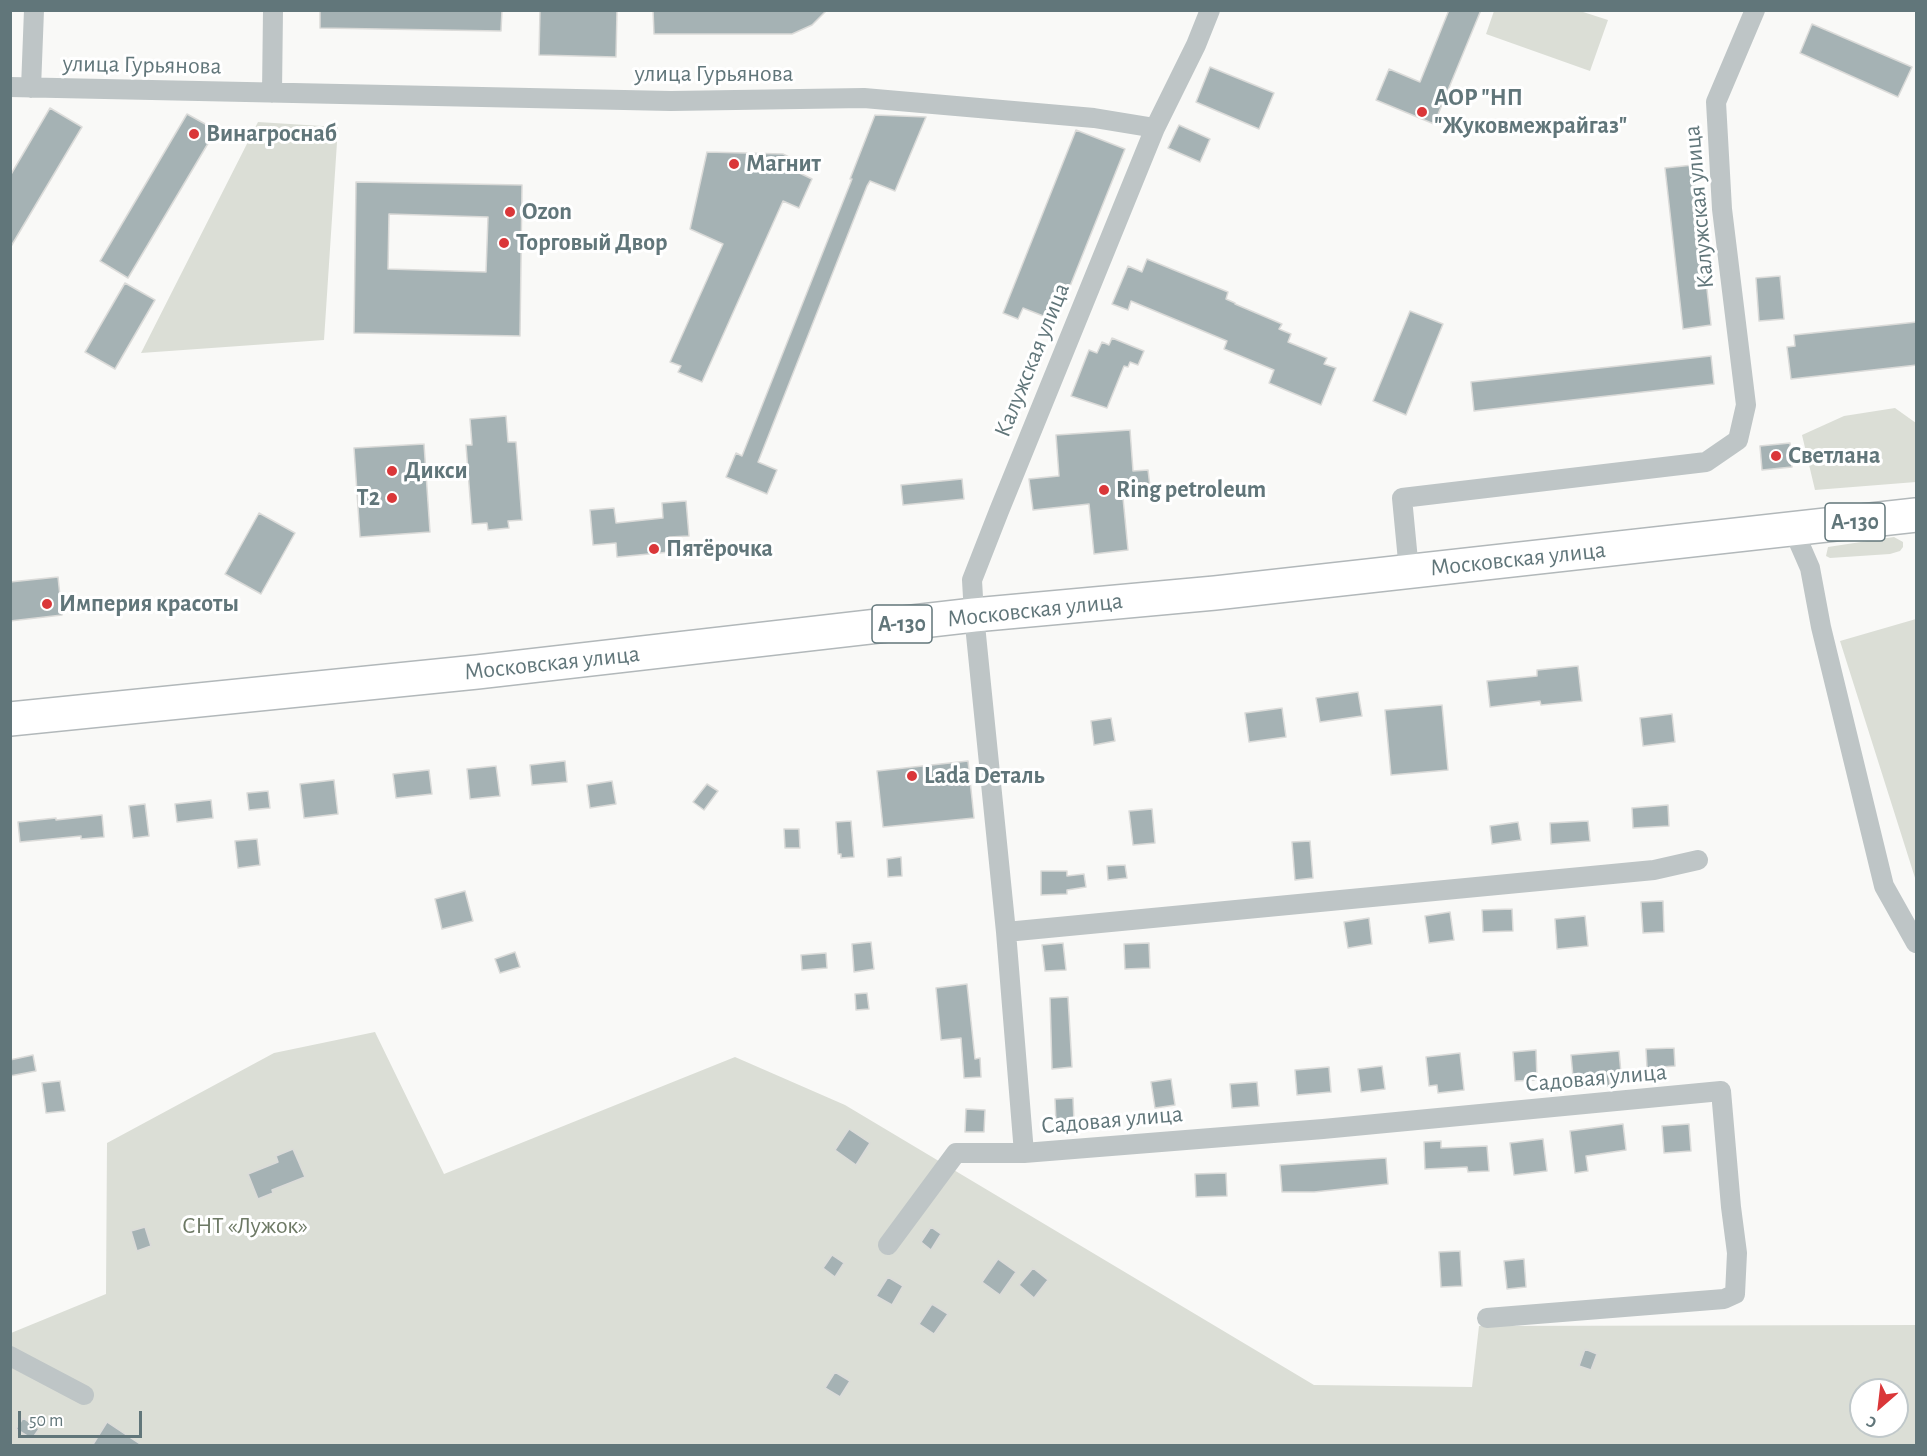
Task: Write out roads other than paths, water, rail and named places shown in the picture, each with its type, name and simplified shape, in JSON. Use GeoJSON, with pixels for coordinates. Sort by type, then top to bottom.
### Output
{"type":"FeatureCollection","features":[{"type":"Feature","properties":{"kind":"highway","name":"Московская улица"},"geometry":{"type":"LineString","coordinates":[[10,719],[512,668],[974,615],[1204,594],[1917,515]]}},
{"type":"Feature","properties":{"kind":"street"},"geometry":{"type":"LineString","coordinates":[[31,88],[34,10]]}},
{"type":"Feature","properties":{"kind":"street"},"geometry":{"type":"LineString","coordinates":[[272,93],[273,10]]}},
{"type":"Feature","properties":{"kind":"street","name":"Калужская улица"},"geometry":{"type":"LineString","coordinates":[[1024,1153],[1006,932],[972,580],[1155,128],[1196,45],[1210,10]]}},
{"type":"Feature","properties":{"kind":"street","name":"Калужская улица"},"geometry":{"type":"LineString","coordinates":[[1409,571],[1402,498],[1706,462],[1738,440],[1746,405],[1722,209],[1716,102],[1755,10]]}},
{"type":"Feature","properties":{"kind":"street","name":"улица Гурьянова"},"geometry":{"type":"LineString","coordinates":[[10,87],[671,101],[864,98],[1095,118],[1155,128]]}},
{"type":"Feature","properties":{"kind":"street"},"geometry":{"type":"LineString","coordinates":[[1793,529],[1810,568],[1821,627],[1884,886],[1917,943]]}},
{"type":"Feature","properties":{"kind":"street"},"geometry":{"type":"LineString","coordinates":[[1006,932],[1654,870],[1698,860]]}},
{"type":"Feature","properties":{"kind":"street","name":"Садовая улица"},"geometry":{"type":"LineString","coordinates":[[1024,1153],[1323,1129],[1721,1091],[1737,1253],[1735,1294],[1724,1299],[1488,1318]]}},
{"type":"Feature","properties":{"kind":"street"},"geometry":{"type":"LineString","coordinates":[[888,1245],[956,1153],[1024,1153]]}},
{"type":"Feature","properties":{"kind":"street"},"geometry":{"type":"LineString","coordinates":[[10,1356],[84,1395]]}},
{"type":"Feature","properties":{"kind":"place","name":"АОР \"НП \"Жуковмежрайгаз\""},"geometry":{"type":"Point","coordinates":[1422,112]}},
{"type":"Feature","properties":{"kind":"place","name":"Винагроснаб"},"geometry":{"type":"Point","coordinates":[194,134]}},
{"type":"Feature","properties":{"kind":"place","name":"Магнит"},"geometry":{"type":"Point","coordinates":[734,164]}},
{"type":"Feature","properties":{"kind":"place","name":"Ozon"},"geometry":{"type":"Point","coordinates":[510,212]}},
{"type":"Feature","properties":{"kind":"place","name":"Торговый Двор"},"geometry":{"type":"Point","coordinates":[504,243]}},
{"type":"Feature","properties":{"kind":"place","name":"Светлана"},"geometry":{"type":"Point","coordinates":[1776,456]}},
{"type":"Feature","properties":{"kind":"place","name":"Дикси"},"geometry":{"type":"Point","coordinates":[392,471]}},
{"type":"Feature","properties":{"kind":"place","name":"Ring petroleum"},"geometry":{"type":"Point","coordinates":[1104,490]}},
{"type":"Feature","properties":{"kind":"place","name":"T2"},"geometry":{"type":"Point","coordinates":[392,498]}},
{"type":"Feature","properties":{"kind":"place","name":"Пятёрочка"},"geometry":{"type":"Point","coordinates":[654,549]}},
{"type":"Feature","properties":{"kind":"place","name":"Империя красоты"},"geometry":{"type":"Point","coordinates":[47,604]}},
{"type":"Feature","properties":{"kind":"place","name":"Lada Dеталь"},"geometry":{"type":"Point","coordinates":[912,776]}},
{"type":"Feature","properties":{"kind":"park label","name":"СНТ «Лужок»"},"geometry":{"type":"Point","coordinates":[245,1226]}}]}
